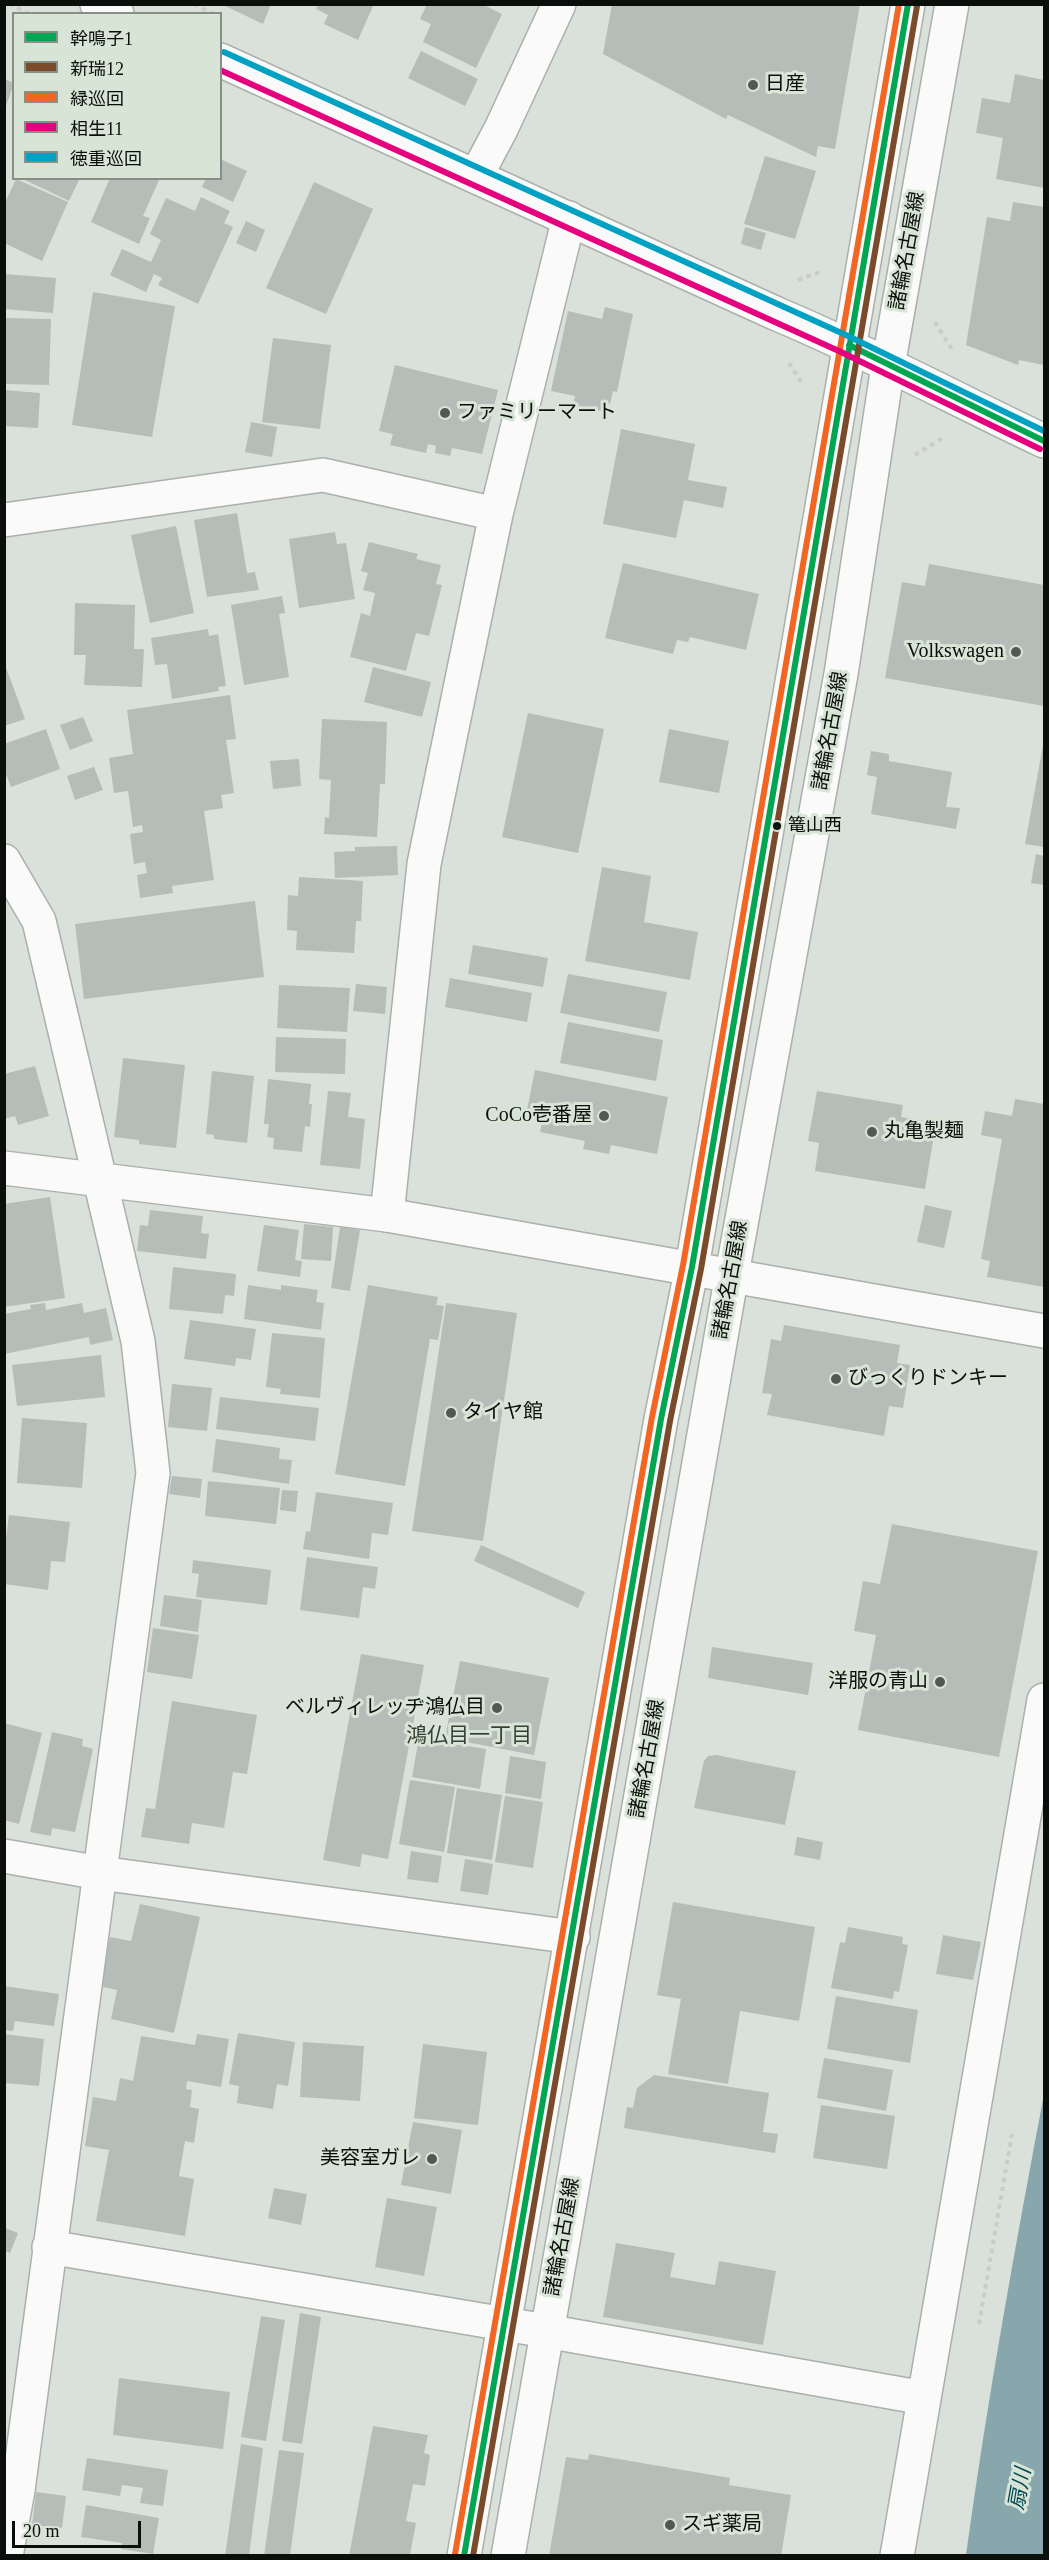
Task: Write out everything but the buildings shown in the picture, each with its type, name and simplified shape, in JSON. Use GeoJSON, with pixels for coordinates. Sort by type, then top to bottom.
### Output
{"type":"FeatureCollection","features":[{"type":"Feature","properties":{"kind":"street"},"geometry":{"type":"LineString","coordinates":[[97,4],[113,12]]}},
{"type":"Feature","properties":{"kind":"street"},"geometry":{"type":"LineString","coordinates":[[476,176],[501,129],[560,4]]}},
{"type":"Feature","properties":{"kind":"street","name":"諸輪名古屋線"},"geometry":{"type":"LineString","coordinates":[[464,2556],[661,1419],[692,1267],[908,4]]}},
{"type":"Feature","properties":{"kind":"street","name":"諸輪名古屋線"},"geometry":{"type":"LineString","coordinates":[[508,2556],[732,1274],[841,674],[888,366],[952,4]]}},
{"type":"Feature","properties":{"kind":"street"},"geometry":{"type":"LineString","coordinates":[[222,61],[849,345],[1044,441]]}},
{"type":"Feature","properties":{"kind":"street"},"geometry":{"type":"LineString","coordinates":[[387,1215],[424,864],[496,514],[569,218]]}},
{"type":"Feature","properties":{"kind":"street"},"geometry":{"type":"LineString","coordinates":[[4,520],[323,475],[496,514]]}},
{"type":"Feature","properties":{"kind":"street"},"geometry":{"type":"LineString","coordinates":[[4,861],[39,921],[138,1341],[153,1473],[49,2247],[7,2540]]}},
{"type":"Feature","properties":{"kind":"street"},"geometry":{"type":"LineString","coordinates":[[4,1168],[387,1215],[732,1274],[1044,1331]]}},
{"type":"Feature","properties":{"kind":"street"},"geometry":{"type":"LineString","coordinates":[[897,2556],[1044,1700]]}},
{"type":"Feature","properties":{"kind":"street"},"geometry":{"type":"LineString","coordinates":[[4,1856],[100,1873],[573,1937]]}},
{"type":"Feature","properties":{"kind":"street"},"geometry":{"type":"LineString","coordinates":[[49,2247],[503,2323],[924,2398]]}},
{"type":"Feature","properties":{"kind":"path"},"geometry":{"type":"LineString","coordinates":[[9,4],[25,12]]}},
{"type":"Feature","properties":{"kind":"path"},"geometry":{"type":"LineString","coordinates":[[194,4],[209,12]]}},
{"type":"Feature","properties":{"kind":"path"},"geometry":{"type":"LineString","coordinates":[[794,281],[825,270]]}},
{"type":"Feature","properties":{"kind":"path"},"geometry":{"type":"LineString","coordinates":[[934,319],[954,354]]}},
{"type":"Feature","properties":{"kind":"path"},"geometry":{"type":"LineString","coordinates":[[778,358],[789,363],[807,391]]}},
{"type":"Feature","properties":{"kind":"path"},"geometry":{"type":"LineString","coordinates":[[909,459],[944,436],[948,438]]}},
{"type":"Feature","properties":{"kind":"water","name":"扇川"},"geometry":{"type":"Polygon","coordinates":[[[1044,2094],[1044,2555],[966,2555],[1002,2324],[1044,2094]]]}},
{"type":"Feature","properties":{"kind":"transit line","name":"緑巡回"},"geometry":{"type":"LineString","coordinates":[[455,2554],[652,1417],[683,1265],[899,4]]}},
{"type":"Feature","properties":{"kind":"transit line","name":"幹鳴子1"},"geometry":{"type":"LineString","coordinates":[[464,2556],[661,1419],[692,1267],[908,4]]}},
{"type":"Feature","properties":{"kind":"transit line","name":"新瑞12"},"geometry":{"type":"LineString","coordinates":[[473,2556],[670,1421],[701,1269],[917,6]]}},
{"type":"Feature","properties":{"kind":"transit line","name":"徳重巡回"},"geometry":{"type":"LineString","coordinates":[[224,52],[848,336],[1044,431]]}},
{"type":"Feature","properties":{"kind":"transit line","name":"相生11"},"geometry":{"type":"LineString","coordinates":[[222,71],[841,352],[1040,449]]}},
{"type":"Feature","properties":{"kind":"transit line","name":"幹鳴子1"},"geometry":{"type":"LineString","coordinates":[[849,345],[1044,441]]}},
{"type":"Feature","properties":{"kind":"place","name":"日産"},"geometry":{"type":"Point","coordinates":[753,85]}},
{"type":"Feature","properties":{"kind":"place","name":"ファミリーマート"},"geometry":{"type":"Point","coordinates":[445,413]}},
{"type":"Feature","properties":{"kind":"place","name":"Volkswagen"},"geometry":{"type":"Point","coordinates":[1016,652]}},
{"type":"Feature","properties":{"kind":"place","name":"篭山西"},"geometry":{"type":"Point","coordinates":[777,826]}},
{"type":"Feature","properties":{"kind":"place","name":"CoCo壱番屋"},"geometry":{"type":"Point","coordinates":[604,1116]}},
{"type":"Feature","properties":{"kind":"place","name":"丸亀製麺"},"geometry":{"type":"Point","coordinates":[872,1132]}},
{"type":"Feature","properties":{"kind":"place","name":"びっくりドンキー"},"geometry":{"type":"Point","coordinates":[836,1379]}},
{"type":"Feature","properties":{"kind":"place","name":"タイヤ館"},"geometry":{"type":"Point","coordinates":[451,1413]}},
{"type":"Feature","properties":{"kind":"place","name":"洋服の青山"},"geometry":{"type":"Point","coordinates":[940,1682]}},
{"type":"Feature","properties":{"kind":"place","name":"ベルヴィレッヂ鴻仏目"},"geometry":{"type":"Point","coordinates":[497,1708]}},
{"type":"Feature","properties":{"kind":"place","name":"美容室ガレ"},"geometry":{"type":"Point","coordinates":[432,2159]}},
{"type":"Feature","properties":{"kind":"place","name":"スギ薬局"},"geometry":{"type":"Point","coordinates":[670,2525]}},
{"type":"Feature","properties":{"kind":"district","name":"鴻仏目一丁目"},"geometry":{"type":"Point","coordinates":[469,1736]}}]}
